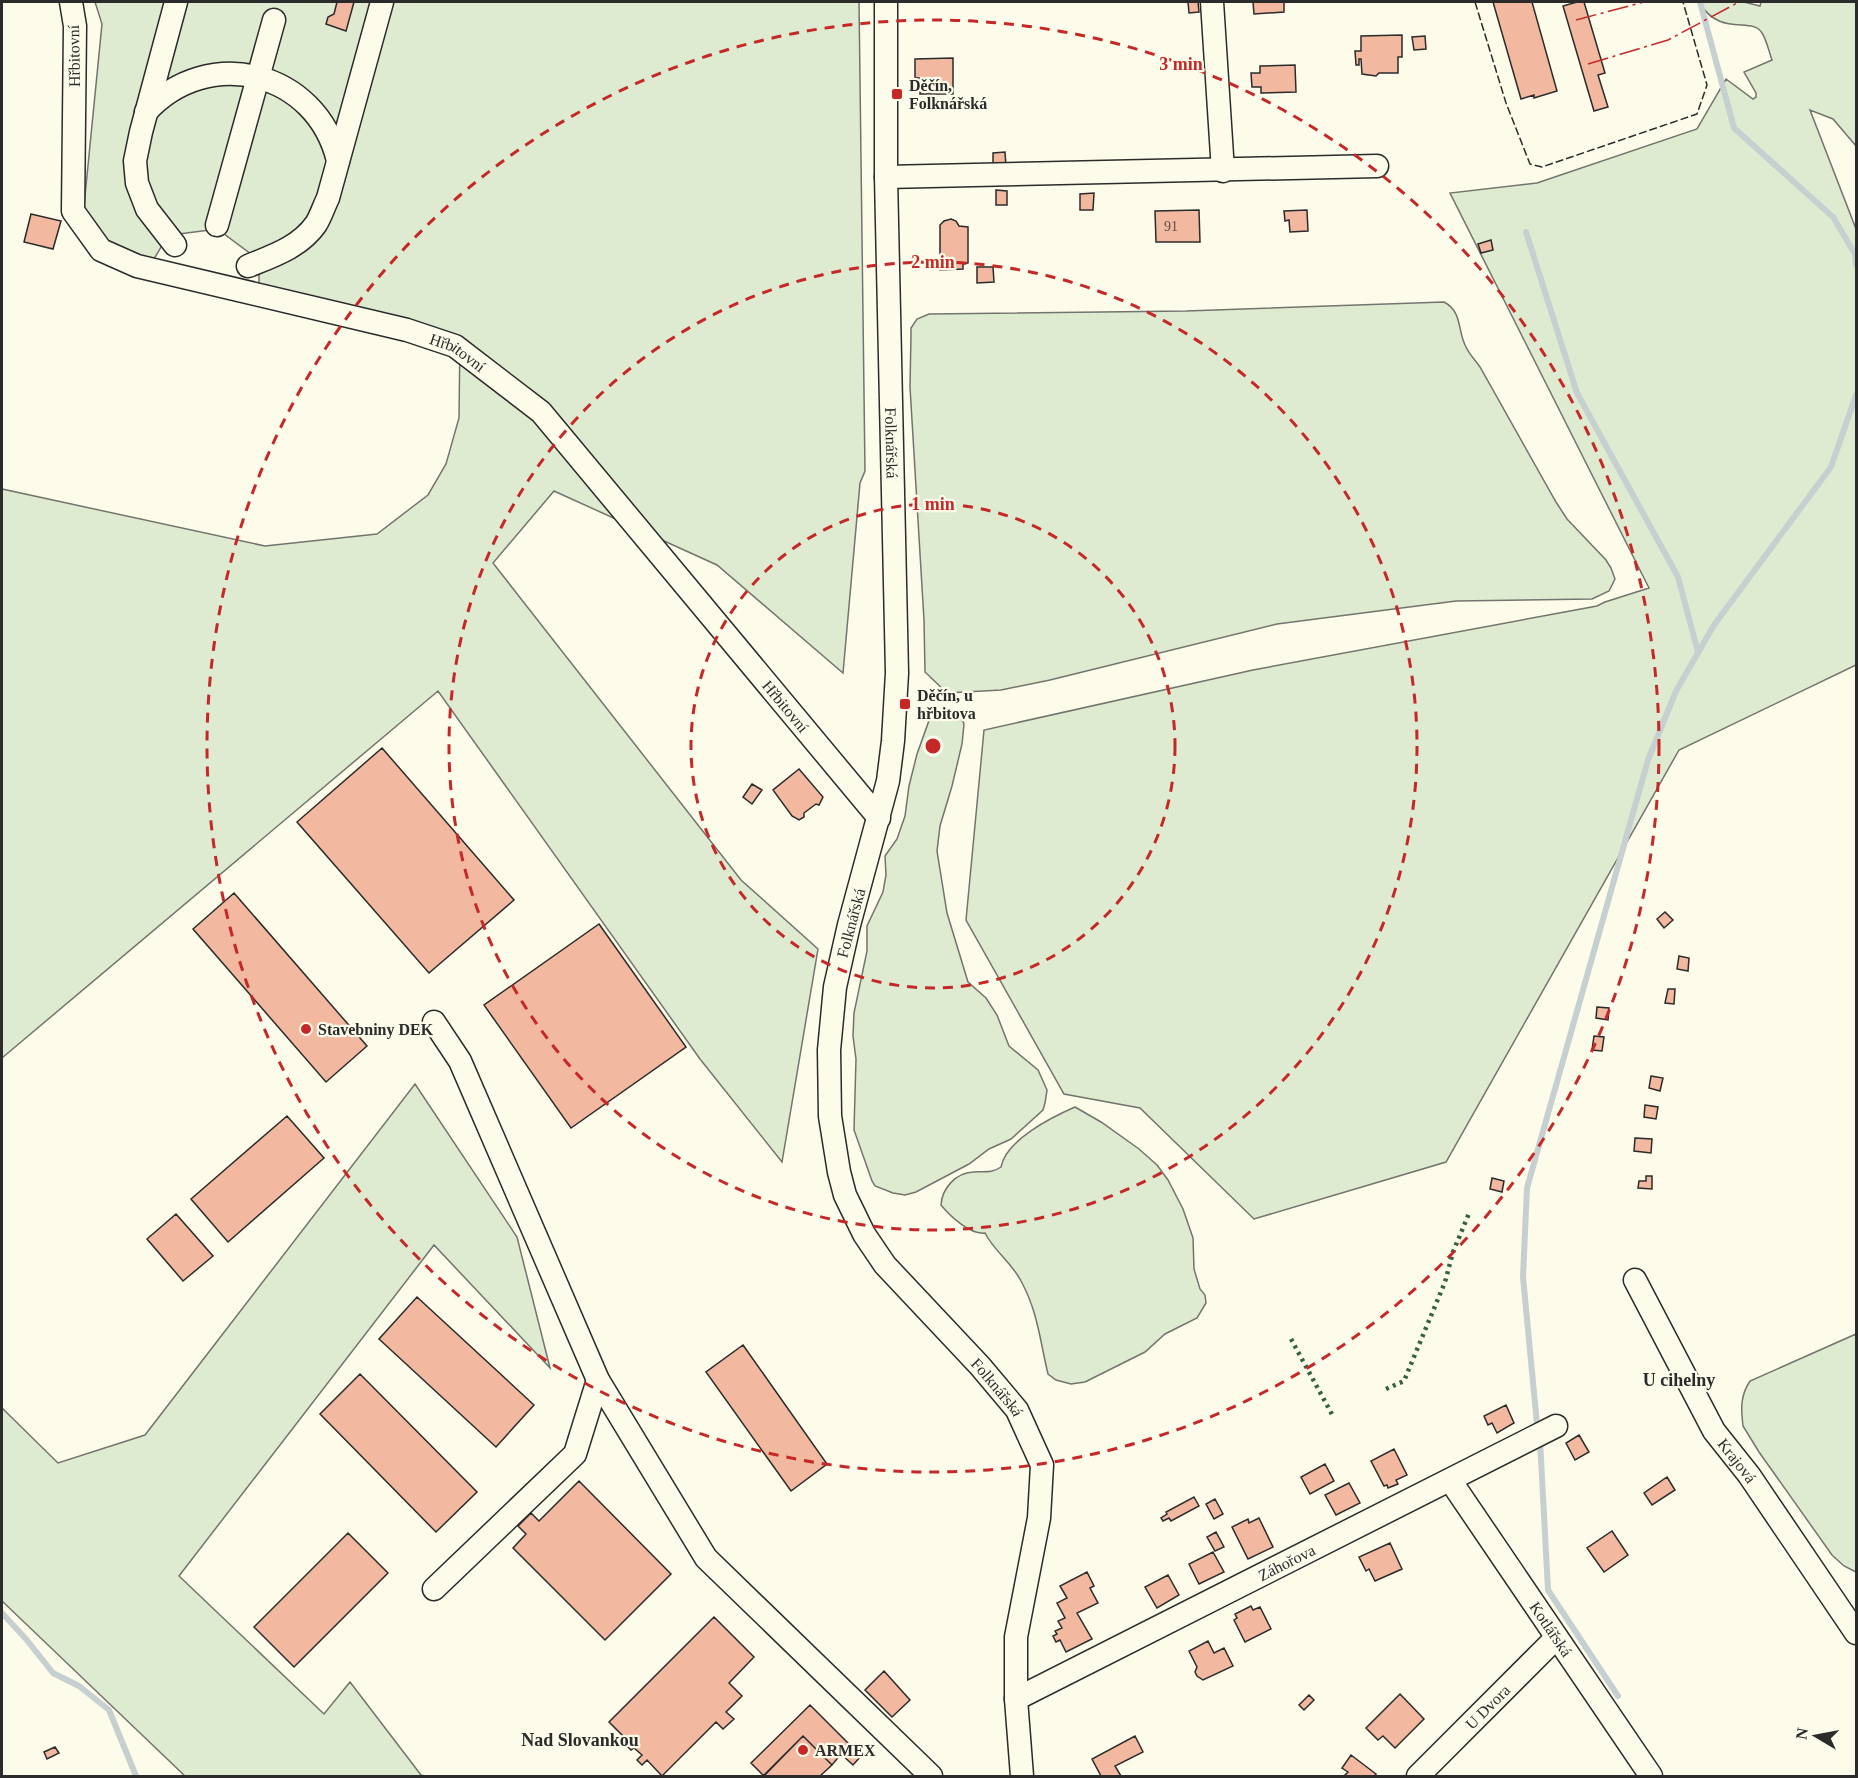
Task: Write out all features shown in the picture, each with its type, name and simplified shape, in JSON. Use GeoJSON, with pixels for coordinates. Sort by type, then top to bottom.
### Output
{"type":"FeatureCollection","features":[{"type":"Feature","properties":{"kind":"street","name":"Hřbitovní"},"geometry":{"type":"LineString","coordinates":[[70,2],[75,26],[73,212],[101,250],[137,266],[407,330],[455,346],[541,412],[879,818]]}},
{"type":"Feature","properties":{"kind":"street"},"geometry":{"type":"LineString","coordinates":[[175,245],[147,209],[137,183],[135,161],[176,2]]}},
{"type":"Feature","properties":{"kind":"street"},"geometry":{"type":"LineString","coordinates":[[248,266],[286,250],[304,238],[316,223],[328,198],[382,2]]}},
{"type":"Feature","properties":{"kind":"street","name":"Folknářská"},"geometry":{"type":"LineString","coordinates":[[886,2],[886,177],[897,673],[888,781],[849,924],[836,987],[829,1050],[834,1149],[845,1195],[874,1250],[1017,1410],[1042,1465],[1039,1518],[1016,1637],[1016,1699],[1022,1776]]}},
{"type":"Feature","properties":{"kind":"street"},"geometry":{"type":"LineString","coordinates":[[1212,2],[1223,171]]}},
{"type":"Feature","properties":{"kind":"street"},"geometry":{"type":"LineString","coordinates":[[217,225],[274,20]]}},
{"type":"Feature","properties":{"kind":"street"},"geometry":{"type":"LineString","coordinates":[[146,112],[172,90],[197,79],[231,74],[258,77],[283,87],[315,113],[332,142],[338,161]]}},
{"type":"Feature","properties":{"kind":"street"},"geometry":{"type":"LineString","coordinates":[[886,177],[1377,166]]}},
{"type":"Feature","properties":{"kind":"street"},"geometry":{"type":"LineString","coordinates":[[434,1022],[460,1061],[598,1380],[706,1558],[931,1776]]}},
{"type":"Feature","properties":{"kind":"street","name":"Krajová"},"geometry":{"type":"LineString","coordinates":[[1635,1280],[1714,1431],[1749,1475],[1857,1633]]}},
{"type":"Feature","properties":{"kind":"street"},"geometry":{"type":"LineString","coordinates":[[434,1589],[575,1454],[598,1380]]}},
{"type":"Feature","properties":{"kind":"street","name":"Záhořova"},"geometry":{"type":"LineString","coordinates":[[1016,1699],[1556,1426]]}},
{"type":"Feature","properties":{"kind":"street","name":"Kotlářská"},"geometry":{"type":"LineString","coordinates":[[1450,1480],[1651,1776]]}},
{"type":"Feature","properties":{"kind":"street","name":"U Dvora"},"geometry":{"type":"LineString","coordinates":[[1418,1776],[1556,1638]]}},
{"type":"Feature","properties":{"kind":"green space"},"geometry":{"type":"Polygon","coordinates":[[[95,2],[859,2],[865,471],[860,483],[843,673],[717,565],[554,491],[493,563],[741,880],[818,949],[782,1162],[700,1059],[438,691],[2,1058],[2,489],[265,546],[377,534],[428,495],[446,464],[459,418],[460,336],[259,284],[259,266],[255,257],[224,234],[210,230],[171,235],[154,259],[119,248],[110,243],[96,228],[84,206],[102,24],[95,2]]]}},
{"type":"Feature","properties":{"kind":"green space"},"geometry":{"type":"Polygon","coordinates":[[[1699,2],[1744,2],[1760,6],[1761,2],[1856,2],[1856,146],[1833,119],[1810,110],[1856,229],[1856,665],[1679,750],[1446,1162],[1254,1219],[1140,1108],[1064,1094],[966,920],[984,730],[1253,670],[1597,606],[1649,588],[1450,193],[1537,183],[1697,129],[1726,79],[1753,99],[1756,97],[1744,72],[1772,60],[1762,33],[1751,26],[1716,20],[1699,2]]]}},
{"type":"Feature","properties":{"kind":"green space"},"geometry":{"type":"Polygon","coordinates":[[[1444,302],[1457,316],[1467,350],[1480,367],[1556,502],[1567,519],[1611,568],[1615,579],[1609,591],[1592,599],[1456,601],[1277,624],[1001,690],[947,693],[925,672],[910,387],[911,328],[917,319],[929,314],[1186,311],[1444,302]]]}},
{"type":"Feature","properties":{"kind":"green space"},"geometry":{"type":"Polygon","coordinates":[[[944,712],[959,713],[964,724],[962,744],[940,826],[937,851],[947,913],[968,982],[986,998],[997,1015],[1009,1046],[1038,1070],[1047,1090],[1043,1110],[1011,1139],[989,1149],[969,1164],[916,1192],[905,1195],[875,1186],[854,1130],[856,1059],[853,1036],[854,1013],[867,951],[867,926],[883,892],[886,875],[885,856],[897,839],[905,816],[917,754],[931,715],[944,712]]]}},
{"type":"Feature","properties":{"kind":"green space"},"geometry":{"type":"Polygon","coordinates":[[[415,1084],[517,1237],[550,1368],[434,1245],[179,1576],[324,1714],[350,1682],[421,1775],[425,1776],[185,1776],[2,1601],[2,1408],[58,1463],[145,1435],[415,1084]]]}},
{"type":"Feature","properties":{"kind":"green space"},"geometry":{"type":"Polygon","coordinates":[[[1075,1107],[1139,1149],[1157,1165],[1168,1180],[1183,1209],[1193,1238],[1194,1269],[1206,1303],[1197,1318],[1165,1334],[1145,1352],[1085,1382],[1071,1384],[1056,1380],[1048,1374],[1031,1304],[1013,1268],[993,1246],[985,1233],[967,1228],[941,1205],[944,1193],[955,1179],[966,1173],[991,1171],[1001,1167],[1011,1148],[1021,1139],[1043,1123],[1075,1107]]]}},
{"type":"Feature","properties":{"kind":"green space"},"geometry":{"type":"Polygon","coordinates":[[[1856,1334],[1856,1572],[1844,1566],[1832,1555],[1759,1452],[1743,1426],[1742,1408],[1744,1392],[1750,1381],[1856,1334]]]}},
{"type":"Feature","properties":{"kind":"building"},"geometry":{"type":"Polygon","coordinates":[[[337,2],[354,2],[346,31],[326,24],[328,17],[334,14],[337,2]]]}},
{"type":"Feature","properties":{"kind":"building"},"geometry":{"type":"Polygon","coordinates":[[[1188,2],[1198,2],[1199,12],[1189,13],[1188,2]]]}},
{"type":"Feature","properties":{"kind":"building"},"geometry":{"type":"Polygon","coordinates":[[[1253,2],[1284,2],[1284,12],[1254,14],[1253,2]]]}},
{"type":"Feature","properties":{"kind":"building"},"geometry":{"type":"Polygon","coordinates":[[[1493,2],[1532,2],[1557,91],[1534,98],[1534,95],[1521,99],[1493,2]]]}},
{"type":"Feature","properties":{"kind":"building"},"geometry":{"type":"Polygon","coordinates":[[[1584,2],[1605,73],[1598,75],[1608,107],[1594,111],[1563,6],[1584,2]]]}},
{"type":"Feature","properties":{"kind":"building"},"geometry":{"type":"Polygon","coordinates":[[[1402,35],[1402,57],[1398,57],[1398,73],[1379,73],[1376,76],[1362,74],[1361,59],[1359,59],[1359,65],[1356,65],[1355,51],[1361,51],[1361,36],[1402,35]]]}},
{"type":"Feature","properties":{"kind":"building"},"geometry":{"type":"Polygon","coordinates":[[[1425,36],[1426,49],[1414,50],[1412,37],[1425,36]]]}},
{"type":"Feature","properties":{"kind":"building"},"geometry":{"type":"Polygon","coordinates":[[[953,58],[953,94],[920,94],[920,78],[915,78],[915,59],[953,58]]]}},
{"type":"Feature","properties":{"kind":"building"},"geometry":{"type":"Polygon","coordinates":[[[1295,65],[1296,92],[1261,93],[1261,87],[1252,87],[1251,73],[1260,73],[1260,66],[1295,65]]]}},
{"type":"Feature","properties":{"kind":"building"},"geometry":{"type":"Polygon","coordinates":[[[1005,152],[1006,166],[993,166],[993,153],[1005,152]]]}},
{"type":"Feature","properties":{"kind":"building"},"geometry":{"type":"Polygon","coordinates":[[[996,190],[1007,191],[1007,205],[996,205],[996,190]]]}},
{"type":"Feature","properties":{"kind":"building"},"geometry":{"type":"Polygon","coordinates":[[[1094,193],[1093,210],[1080,210],[1080,194],[1094,193]]]}},
{"type":"Feature","properties":{"kind":"building"},"geometry":{"type":"Polygon","coordinates":[[[1199,210],[1200,242],[1156,242],[1155,211],[1199,210]]]}},
{"type":"Feature","properties":{"kind":"building"},"geometry":{"type":"Polygon","coordinates":[[[1307,210],[1308,231],[1290,232],[1289,220],[1285,221],[1284,211],[1307,210]]]}},
{"type":"Feature","properties":{"kind":"building"},"geometry":{"type":"Polygon","coordinates":[[[31,214],[61,221],[53,249],[24,242],[31,214]]]}},
{"type":"Feature","properties":{"kind":"building"},"geometry":{"type":"Polygon","coordinates":[[[951,219],[959,226],[968,227],[968,263],[963,264],[963,269],[940,270],[940,225],[951,219]]]}},
{"type":"Feature","properties":{"kind":"building"},"geometry":{"type":"Polygon","coordinates":[[[1491,240],[1493,250],[1481,253],[1478,244],[1491,240]]]}},
{"type":"Feature","properties":{"kind":"building"},"geometry":{"type":"Polygon","coordinates":[[[977,267],[993,267],[994,282],[977,283],[977,267]]]}},
{"type":"Feature","properties":{"kind":"building"},"geometry":{"type":"Polygon","coordinates":[[[382,748],[514,900],[429,973],[297,822],[382,748]]]}},
{"type":"Feature","properties":{"kind":"building"},"geometry":{"type":"Polygon","coordinates":[[[799,769],[823,797],[819,805],[816,804],[804,813],[804,817],[799,820],[792,816],[773,790],[799,769]]]}},
{"type":"Feature","properties":{"kind":"building"},"geometry":{"type":"Polygon","coordinates":[[[752,784],[762,790],[752,804],[743,797],[752,784]]]}},
{"type":"Feature","properties":{"kind":"building"},"geometry":{"type":"Polygon","coordinates":[[[234,893],[367,1046],[326,1082],[193,929],[234,893]]]}},
{"type":"Feature","properties":{"kind":"building"},"geometry":{"type":"Polygon","coordinates":[[[1665,912],[1673,920],[1664,928],[1657,919],[1665,912]]]}},
{"type":"Feature","properties":{"kind":"building"},"geometry":{"type":"Polygon","coordinates":[[[599,924],[686,1047],[571,1128],[484,1005],[599,924]]]}},
{"type":"Feature","properties":{"kind":"building"},"geometry":{"type":"Polygon","coordinates":[[[1679,956],[1689,958],[1688,971],[1677,969],[1679,956]]]}},
{"type":"Feature","properties":{"kind":"building"},"geometry":{"type":"Polygon","coordinates":[[[1668,989],[1675,989],[1674,1004],[1665,1003],[1668,989]]]}},
{"type":"Feature","properties":{"kind":"building"},"geometry":{"type":"Polygon","coordinates":[[[1597,1007],[1609,1008],[1608,1020],[1596,1018],[1597,1007]]]}},
{"type":"Feature","properties":{"kind":"building"},"geometry":{"type":"Polygon","coordinates":[[[1594,1036],[1604,1037],[1602,1051],[1592,1050],[1594,1036]]]}},
{"type":"Feature","properties":{"kind":"building"},"geometry":{"type":"Polygon","coordinates":[[[1651,1076],[1663,1078],[1660,1091],[1649,1088],[1651,1076]]]}},
{"type":"Feature","properties":{"kind":"building"},"geometry":{"type":"Polygon","coordinates":[[[1645,1105],[1658,1107],[1656,1119],[1644,1117],[1645,1105]]]}},
{"type":"Feature","properties":{"kind":"building"},"geometry":{"type":"Polygon","coordinates":[[[287,1116],[324,1158],[228,1242],[191,1199],[287,1116]]]}},
{"type":"Feature","properties":{"kind":"building"},"geometry":{"type":"Polygon","coordinates":[[[1635,1138],[1652,1139],[1651,1153],[1634,1151],[1635,1138]]]}},
{"type":"Feature","properties":{"kind":"building"},"geometry":{"type":"Polygon","coordinates":[[[1646,1176],[1652,1176],[1652,1189],[1638,1188],[1639,1181],[1646,1181],[1646,1176]]]}},
{"type":"Feature","properties":{"kind":"building"},"geometry":{"type":"Polygon","coordinates":[[[1492,1178],[1504,1181],[1502,1192],[1490,1189],[1492,1178]]]}},
{"type":"Feature","properties":{"kind":"building"},"geometry":{"type":"Polygon","coordinates":[[[176,1214],[213,1256],[183,1281],[147,1239],[176,1214]]]}},
{"type":"Feature","properties":{"kind":"building"},"geometry":{"type":"Polygon","coordinates":[[[417,1297],[534,1405],[496,1447],[379,1339],[417,1297]]]}},
{"type":"Feature","properties":{"kind":"building"},"geometry":{"type":"Polygon","coordinates":[[[743,1345],[827,1464],[791,1491],[706,1372],[743,1345]]]}},
{"type":"Feature","properties":{"kind":"building"},"geometry":{"type":"Polygon","coordinates":[[[360,1374],[477,1492],[436,1532],[320,1414],[360,1374]]]}},
{"type":"Feature","properties":{"kind":"building"},"geometry":{"type":"Polygon","coordinates":[[[1506,1405],[1514,1423],[1497,1433],[1492,1423],[1488,1425],[1484,1416],[1506,1405]]]}},
{"type":"Feature","properties":{"kind":"building"},"geometry":{"type":"Polygon","coordinates":[[[1579,1435],[1589,1452],[1575,1460],[1566,1443],[1579,1435]]]}},
{"type":"Feature","properties":{"kind":"building"},"geometry":{"type":"Polygon","coordinates":[[[1394,1449],[1407,1475],[1396,1480],[1398,1484],[1388,1488],[1387,1485],[1384,1486],[1371,1461],[1394,1449]]]}},
{"type":"Feature","properties":{"kind":"building"},"geometry":{"type":"Polygon","coordinates":[[[1325,1464],[1334,1481],[1310,1494],[1301,1477],[1325,1464]]]}},
{"type":"Feature","properties":{"kind":"building"},"geometry":{"type":"Polygon","coordinates":[[[1667,1477],[1675,1490],[1652,1505],[1644,1493],[1667,1477]]]}},
{"type":"Feature","properties":{"kind":"building"},"geometry":{"type":"Polygon","coordinates":[[[579,1481],[671,1574],[605,1640],[513,1548],[526,1534],[518,1526],[531,1513],[539,1521],[579,1481]]]}},
{"type":"Feature","properties":{"kind":"building"},"geometry":{"type":"Polygon","coordinates":[[[1349,1483],[1360,1503],[1336,1515],[1325,1495],[1349,1483]]]}},
{"type":"Feature","properties":{"kind":"building"},"geometry":{"type":"Polygon","coordinates":[[[1194,1497],[1199,1506],[1171,1521],[1169,1518],[1163,1521],[1161,1518],[1167,1514],[1166,1512],[1194,1497]]]}},
{"type":"Feature","properties":{"kind":"building"},"geometry":{"type":"Polygon","coordinates":[[[1215,1499],[1223,1514],[1214,1519],[1206,1504],[1215,1499]]]}},
{"type":"Feature","properties":{"kind":"building"},"geometry":{"type":"Polygon","coordinates":[[[1259,1518],[1273,1547],[1248,1559],[1232,1527],[1248,1519],[1249,1523],[1259,1518]]]}},
{"type":"Feature","properties":{"kind":"building"},"geometry":{"type":"Polygon","coordinates":[[[1612,1531],[1628,1555],[1604,1572],[1587,1548],[1612,1531]]]}},
{"type":"Feature","properties":{"kind":"building"},"geometry":{"type":"Polygon","coordinates":[[[1216,1532],[1224,1547],[1215,1551],[1207,1537],[1216,1532]]]}},
{"type":"Feature","properties":{"kind":"building"},"geometry":{"type":"Polygon","coordinates":[[[348,1533],[388,1573],[294,1667],[254,1627],[348,1533]]]}},
{"type":"Feature","properties":{"kind":"building"},"geometry":{"type":"Polygon","coordinates":[[[1390,1543],[1402,1569],[1375,1581],[1369,1569],[1366,1571],[1359,1557],[1390,1543]]]}},
{"type":"Feature","properties":{"kind":"building"},"geometry":{"type":"Polygon","coordinates":[[[1213,1552],[1224,1572],[1199,1584],[1189,1564],[1213,1552]]]}},
{"type":"Feature","properties":{"kind":"building"},"geometry":{"type":"Polygon","coordinates":[[[1087,1572],[1094,1586],[1090,1588],[1098,1603],[1077,1613],[1092,1639],[1066,1652],[1060,1640],[1056,1642],[1053,1636],[1057,1634],[1055,1631],[1062,1628],[1058,1621],[1065,1618],[1057,1603],[1067,1598],[1060,1586],[1087,1572]]]}},
{"type":"Feature","properties":{"kind":"building"},"geometry":{"type":"Polygon","coordinates":[[[1168,1575],[1179,1595],[1157,1608],[1145,1587],[1168,1575]]]}},
{"type":"Feature","properties":{"kind":"building"},"geometry":{"type":"Polygon","coordinates":[[[1251,1606],[1253,1610],[1260,1607],[1271,1629],[1245,1642],[1234,1620],[1237,1618],[1235,1614],[1251,1606]]]}},
{"type":"Feature","properties":{"kind":"building"},"geometry":{"type":"Polygon","coordinates":[[[714,1617],[754,1657],[729,1683],[742,1696],[726,1712],[734,1719],[723,1729],[716,1722],[662,1776],[647,1760],[642,1765],[637,1760],[642,1755],[634,1748],[631,1750],[621,1740],[624,1737],[609,1722],[714,1617]]]}},
{"type":"Feature","properties":{"kind":"building"},"geometry":{"type":"Polygon","coordinates":[[[1208,1641],[1214,1653],[1224,1648],[1233,1666],[1203,1680],[1195,1672],[1197,1667],[1189,1651],[1208,1641]]]}},
{"type":"Feature","properties":{"kind":"building"},"geometry":{"type":"Polygon","coordinates":[[[884,1671],[910,1700],[892,1717],[865,1690],[884,1671]]]}},
{"type":"Feature","properties":{"kind":"building"},"geometry":{"type":"Polygon","coordinates":[[[1400,1694],[1424,1719],[1395,1748],[1383,1736],[1378,1740],[1366,1728],[1400,1694]]]}},
{"type":"Feature","properties":{"kind":"building"},"geometry":{"type":"Polygon","coordinates":[[[1309,1695],[1314,1700],[1304,1710],[1299,1705],[1309,1695]]]}},
{"type":"Feature","properties":{"kind":"building"},"geometry":{"type":"Polygon","coordinates":[[[810,1705],[861,1756],[853,1765],[841,1754],[832,1765],[803,1736],[764,1776],[751,1763],[810,1705]]]}},
{"type":"Feature","properties":{"kind":"building","name":"ARMEX"},"geometry":{"type":"Polygon","coordinates":[[[803,1736],[832,1765],[820,1776],[763,1776],[803,1736]]]}},
{"type":"Feature","properties":{"kind":"building"},"geometry":{"type":"Polygon","coordinates":[[[1135,1736],[1143,1752],[1115,1766],[1121,1776],[1101,1776],[1092,1759],[1135,1736]]]}},
{"type":"Feature","properties":{"kind":"building"},"geometry":{"type":"Polygon","coordinates":[[[55,1747],[59,1753],[47,1759],[44,1752],[55,1747]]]}},
{"type":"Feature","properties":{"kind":"building"},"geometry":{"type":"Polygon","coordinates":[[[1351,1755],[1376,1774],[1374,1776],[1344,1776],[1348,1772],[1342,1768],[1351,1755]]]}},
{"type":"Feature","properties":{"kind":"waterway"},"geometry":{"type":"LineString","coordinates":[[1700,2],[1734,128],[1833,217],[1855,254],[1856,265]]}},
{"type":"Feature","properties":{"kind":"waterway"},"geometry":{"type":"LineString","coordinates":[[1526,232],[1577,393],[1678,577],[1698,652]]}},
{"type":"Feature","properties":{"kind":"waterway"},"geometry":{"type":"LineString","coordinates":[[1537,1424],[1523,1277],[1527,1188],[1648,760],[1676,691],[1714,625],[1831,467],[1856,395]]}},
{"type":"Feature","properties":{"kind":"waterway"},"geometry":{"type":"LineString","coordinates":[[1540,1440],[1548,1590],[1618,1696]]}},
{"type":"Feature","properties":{"kind":"waterway"},"geometry":{"type":"LineString","coordinates":[[2,1613],[53,1673],[79,1686],[109,1710],[136,1776]]}},
{"type":"Feature","properties":{"kind":"hedge"},"geometry":{"type":"LineString","coordinates":[[1386,1389],[1404,1381],[1445,1282],[1453,1252],[1470,1211]]}},
{"type":"Feature","properties":{"kind":"hedge"},"geometry":{"type":"LineString","coordinates":[[1291,1339],[1334,1418]]}},
{"type":"Feature","properties":{"kind":"fence"},"geometry":{"type":"LineString","coordinates":[[1475,2],[1506,103],[1530,164],[1542,167],[1697,114],[1707,85],[1683,2]]}},
{"type":"Feature","properties":{"kind":"power"},"geometry":{"type":"LineString","coordinates":[[1576,20],[1644,2]]}},
{"type":"Feature","properties":{"kind":"power"},"geometry":{"type":"LineString","coordinates":[[1588,64],[1668,40],[1739,2]]}},
{"type":"Feature","properties":{"kind":"place","name":"Děčín, Folknářská"},"geometry":{"type":"Point","coordinates":[897,94]}},
{"type":"Feature","properties":{"kind":"place","name":"Děčín, u hřbitova"},"geometry":{"type":"Point","coordinates":[905,704]}},
{"type":"Feature","properties":{"kind":"place","name":"Stavebniny DEK"},"geometry":{"type":"Point","coordinates":[306,1029]}},
{"type":"Feature","properties":{"kind":"place","name":"ARMEX"},"geometry":{"type":"Point","coordinates":[803,1750]}},
{"type":"Feature","properties":{"kind":"district","name":"U cihelny"},"geometry":{"type":"Point","coordinates":[1679,1380]}},
{"type":"Feature","properties":{"kind":"district","name":"Nad Slovankou"},"geometry":{"type":"Point","coordinates":[580,1740]}}]}
